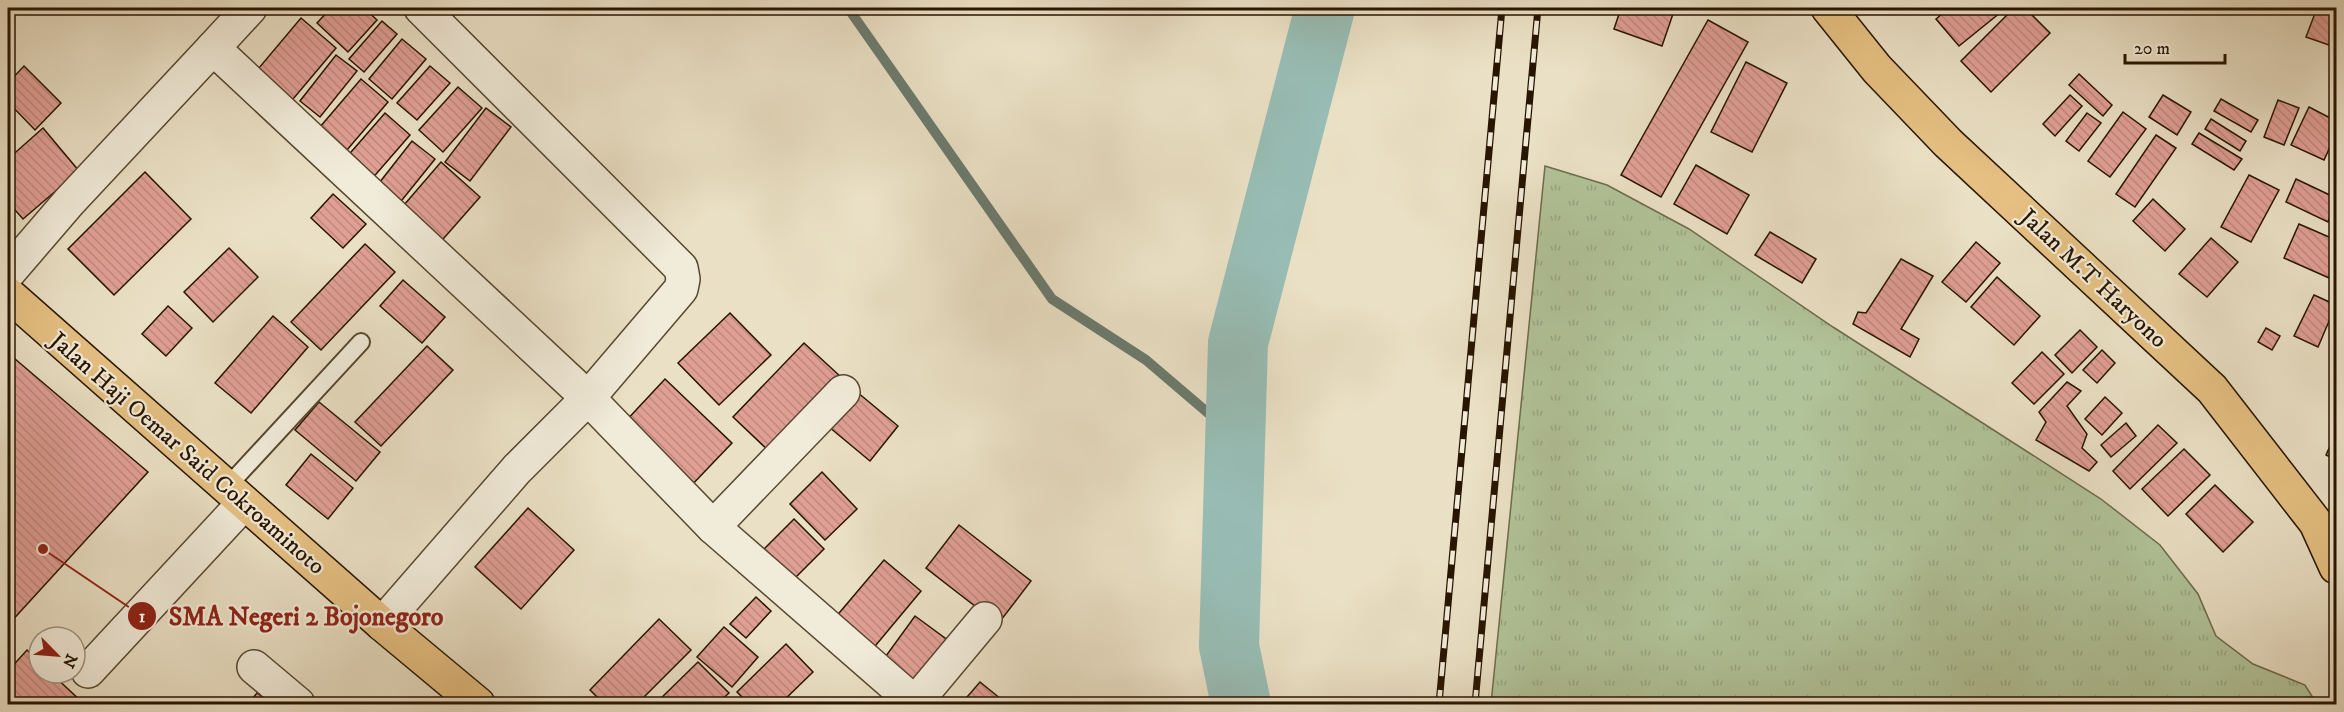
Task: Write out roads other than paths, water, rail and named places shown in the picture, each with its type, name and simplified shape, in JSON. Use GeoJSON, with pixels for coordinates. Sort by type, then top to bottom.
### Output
{"type":"FeatureCollection","features":[{"type":"Feature","properties":{"kind":"main road","name":"Jalan M.T Haryono"},"geometry":{"type":"LineString","coordinates":[[1828,8],[1876,69],[1948,142],[2212,389],[2316,523],[2337,567]]}},
{"type":"Feature","properties":{"kind":"main road","name":"Jalan Haji Oemar Said Cokroaminoto"},"geometry":{"type":"LineString","coordinates":[[12,305],[478,705]]}},
{"type":"Feature","properties":{"kind":"street"},"geometry":{"type":"LineString","coordinates":[[8,273],[69,202],[250,8]]}},
{"type":"Feature","properties":{"kind":"street"},"geometry":{"type":"LineString","coordinates":[[382,624],[517,469],[588,399],[681,289],[684,279],[681,268],[420,8]]}},
{"type":"Feature","properties":{"kind":"street"},"geometry":{"type":"LineString","coordinates":[[213,48],[588,399],[713,527],[915,704],[985,619]]}},
{"type":"Feature","properties":{"kind":"street"},"geometry":{"type":"LineString","coordinates":[[713,527],[843,392]]}},
{"type":"Feature","properties":{"kind":"street"},"geometry":{"type":"LineString","coordinates":[[88,671],[235,495]]}},
{"type":"Feature","properties":{"kind":"street"},"geometry":{"type":"LineString","coordinates":[[254,667],[298,705]]}},
{"type":"Feature","properties":{"kind":"lane"},"geometry":{"type":"LineString","coordinates":[[235,495],[361,342]]}},
{"type":"Feature","properties":{"kind":"waterway"},"geometry":{"type":"LineString","coordinates":[[848,8],[1052,299],[1146,360],[1235,436]]}},
{"type":"Feature","properties":{"kind":"waterway"},"geometry":{"type":"LineString","coordinates":[[1241,704],[1229,646],[1238,343],[1325,8]]}},
{"type":"Feature","properties":{"kind":"railway"},"geometry":{"type":"LineString","coordinates":[[1439,704],[1502,8]]}},
{"type":"Feature","properties":{"kind":"railway"},"geometry":{"type":"LineString","coordinates":[[1475,704],[1538,8]]}},
{"type":"Feature","properties":{"kind":"place","name":"SMA Negeri 2 Bojonegoro"},"geometry":{"type":"Point","coordinates":[43,549]}}]}
